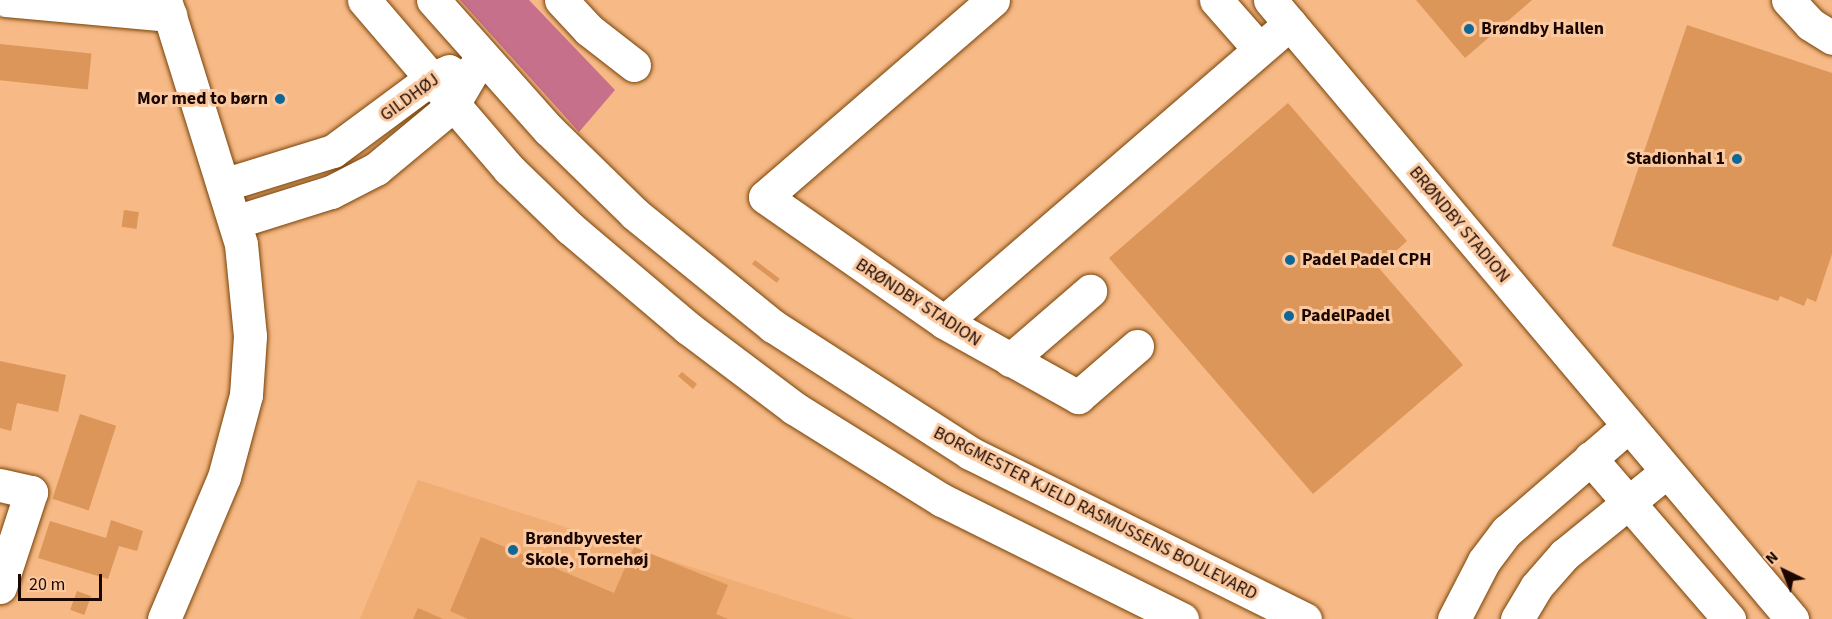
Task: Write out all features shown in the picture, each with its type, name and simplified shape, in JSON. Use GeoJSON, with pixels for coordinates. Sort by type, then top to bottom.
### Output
{"type":"FeatureCollection","features":[{"type":"Feature","properties":{"kind":"street"},"geometry":{"type":"LineString","coordinates":[[6,0],[167,7],[235,222],[248,291],[246,395],[224,477],[164,619]]}},
{"type":"Feature","properties":{"kind":"street"},"geometry":{"type":"LineString","coordinates":[[364,0],[452,106],[570,228],[648,297],[794,408],[942,500],[1182,619]]}},
{"type":"Feature","properties":{"kind":"street","name":"BORGMESTER KJELD RASMUSSENS BOULEVARD"},"geometry":{"type":"LineString","coordinates":[[433,0],[481,57],[635,214],[719,285],[825,363],[925,428],[997,467],[1305,619]]}},
{"type":"Feature","properties":{"kind":"street"},"geometry":{"type":"LineString","coordinates":[[561,0],[634,66]]}},
{"type":"Feature","properties":{"kind":"street","name":"BRØNDBY STADION"},"geometry":{"type":"LineString","coordinates":[[993,0],[765,197],[944,322],[1078,397],[1137,346]]}},
{"type":"Feature","properties":{"kind":"street"},"geometry":{"type":"LineString","coordinates":[[1216,0],[1259,49]]}},
{"type":"Feature","properties":{"kind":"street"},"geometry":{"type":"LineString","coordinates":[[1788,0],[1810,24],[1832,38]]}},
{"type":"Feature","properties":{"kind":"street"},"geometry":{"type":"LineString","coordinates":[[1814,0],[1832,19]]}},
{"type":"Feature","properties":{"kind":"street"},"geometry":{"type":"LineString","coordinates":[[944,322],[1259,49],[1280,12]]}},
{"type":"Feature","properties":{"kind":"street","name":"BRØNDBY STADION"},"geometry":{"type":"LineString","coordinates":[[1280,12],[1627,427],[1792,619]]}},
{"type":"Feature","properties":{"kind":"street","name":"GILDHØJ"},"geometry":{"type":"LineString","coordinates":[[223,185],[333,151],[429,80],[481,57]]}},
{"type":"Feature","properties":{"kind":"street","name":"GILDHØJ"},"geometry":{"type":"LineString","coordinates":[[235,222],[354,181],[452,106],[481,57]]}},
{"type":"Feature","properties":{"kind":"street"},"geometry":{"type":"LineString","coordinates":[[1010,360],[1090,291]]}},
{"type":"Feature","properties":{"kind":"street"},"geometry":{"type":"LineString","coordinates":[[1454,619],[1484,561],[1507,531],[1627,427]]}},
{"type":"Feature","properties":{"kind":"street"},"geometry":{"type":"LineString","coordinates":[[1590,458],[1729,619]]}},
{"type":"Feature","properties":{"kind":"street"},"geometry":{"type":"LineString","coordinates":[[1517,619],[1536,587],[1564,555],[1666,472]]}},
{"type":"Feature","properties":{"kind":"street"},"geometry":{"type":"LineString","coordinates":[[0,485],[31,492],[0,587]]}},
{"type":"Feature","properties":{"kind":"shaded area"},"geometry":{"type":"Polygon","coordinates":[[[460,0],[529,0],[615,90],[579,132],[460,0]]]}},
{"type":"Feature","properties":{"kind":"shaded area","name":"Brøndbyvester Skole, Tornehøj"},"geometry":{"type":"Polygon","coordinates":[[[418,480],[854,619],[360,619],[418,480]]]}},
{"type":"Feature","properties":{"kind":"building","name":"Brøndby Hallen"},"geometry":{"type":"Polygon","coordinates":[[[1416,0],[1532,0],[1465,58],[1416,0]]]}},
{"type":"Feature","properties":{"kind":"building","name":"Stadionhal 1"},"geometry":{"type":"Polygon","coordinates":[[[1687,25],[1832,73],[1832,254],[1816,302],[1807,298],[1804,306],[1780,296],[1778,301],[1612,246],[1687,25]]]}},
{"type":"Feature","properties":{"kind":"building"},"geometry":{"type":"Polygon","coordinates":[[[0,44],[91,54],[88,89],[0,80],[0,44]]]}},
{"type":"Feature","properties":{"kind":"building","name":"PadelPadel"},"geometry":{"type":"Polygon","coordinates":[[[1288,103],[1407,241],[1378,267],[1463,365],[1313,494],[1109,258],[1288,103]]]}},
{"type":"Feature","properties":{"kind":"building"},"geometry":{"type":"Polygon","coordinates":[[[124,210],[139,212],[136,229],[122,227],[124,210]]]}},
{"type":"Feature","properties":{"kind":"building"},"geometry":{"type":"Polygon","coordinates":[[[755,260],[780,279],[777,283],[752,264],[755,260]]]}},
{"type":"Feature","properties":{"kind":"building"},"geometry":{"type":"Polygon","coordinates":[[[0,361],[66,375],[58,412],[17,403],[11,431],[0,428],[0,361]]]}},
{"type":"Feature","properties":{"kind":"building"},"geometry":{"type":"Polygon","coordinates":[[[682,372],[697,384],[693,389],[678,376],[682,372]]]}},
{"type":"Feature","properties":{"kind":"building"},"geometry":{"type":"Polygon","coordinates":[[[80,414],[116,426],[89,510],[52,499],[80,414]]]}},
{"type":"Feature","properties":{"kind":"building"},"geometry":{"type":"Polygon","coordinates":[[[111,520],[143,531],[137,551],[119,546],[108,579],[38,558],[50,521],[106,538],[111,520]]]}},
{"type":"Feature","properties":{"kind":"building"},"geometry":{"type":"Polygon","coordinates":[[[481,537],[614,593],[634,547],[728,585],[716,614],[728,619],[468,619],[450,611],[481,537]]]}},
{"type":"Feature","properties":{"kind":"building"},"geometry":{"type":"Polygon","coordinates":[[[77,591],[91,596],[84,615],[70,610],[77,591]]]}},
{"type":"Feature","properties":{"kind":"building"},"geometry":{"type":"Polygon","coordinates":[[[418,608],[443,619],[413,619],[418,608]]]}},
{"type":"Feature","properties":{"kind":"place","name":"Brøndby Hallen"},"geometry":{"type":"Point","coordinates":[1469,29]}},
{"type":"Feature","properties":{"kind":"place","name":"Mor med to børn"},"geometry":{"type":"Point","coordinates":[280,99]}},
{"type":"Feature","properties":{"kind":"place","name":"Stadionhal 1"},"geometry":{"type":"Point","coordinates":[1737,159]}},
{"type":"Feature","properties":{"kind":"place","name":"Padel Padel CPH"},"geometry":{"type":"Point","coordinates":[1290,260]}},
{"type":"Feature","properties":{"kind":"place","name":"PadelPadel"},"geometry":{"type":"Point","coordinates":[1289,316]}},
{"type":"Feature","properties":{"kind":"place","name":"Brøndbyvester Skole, Tornehøj"},"geometry":{"type":"Point","coordinates":[513,550]}}]}
